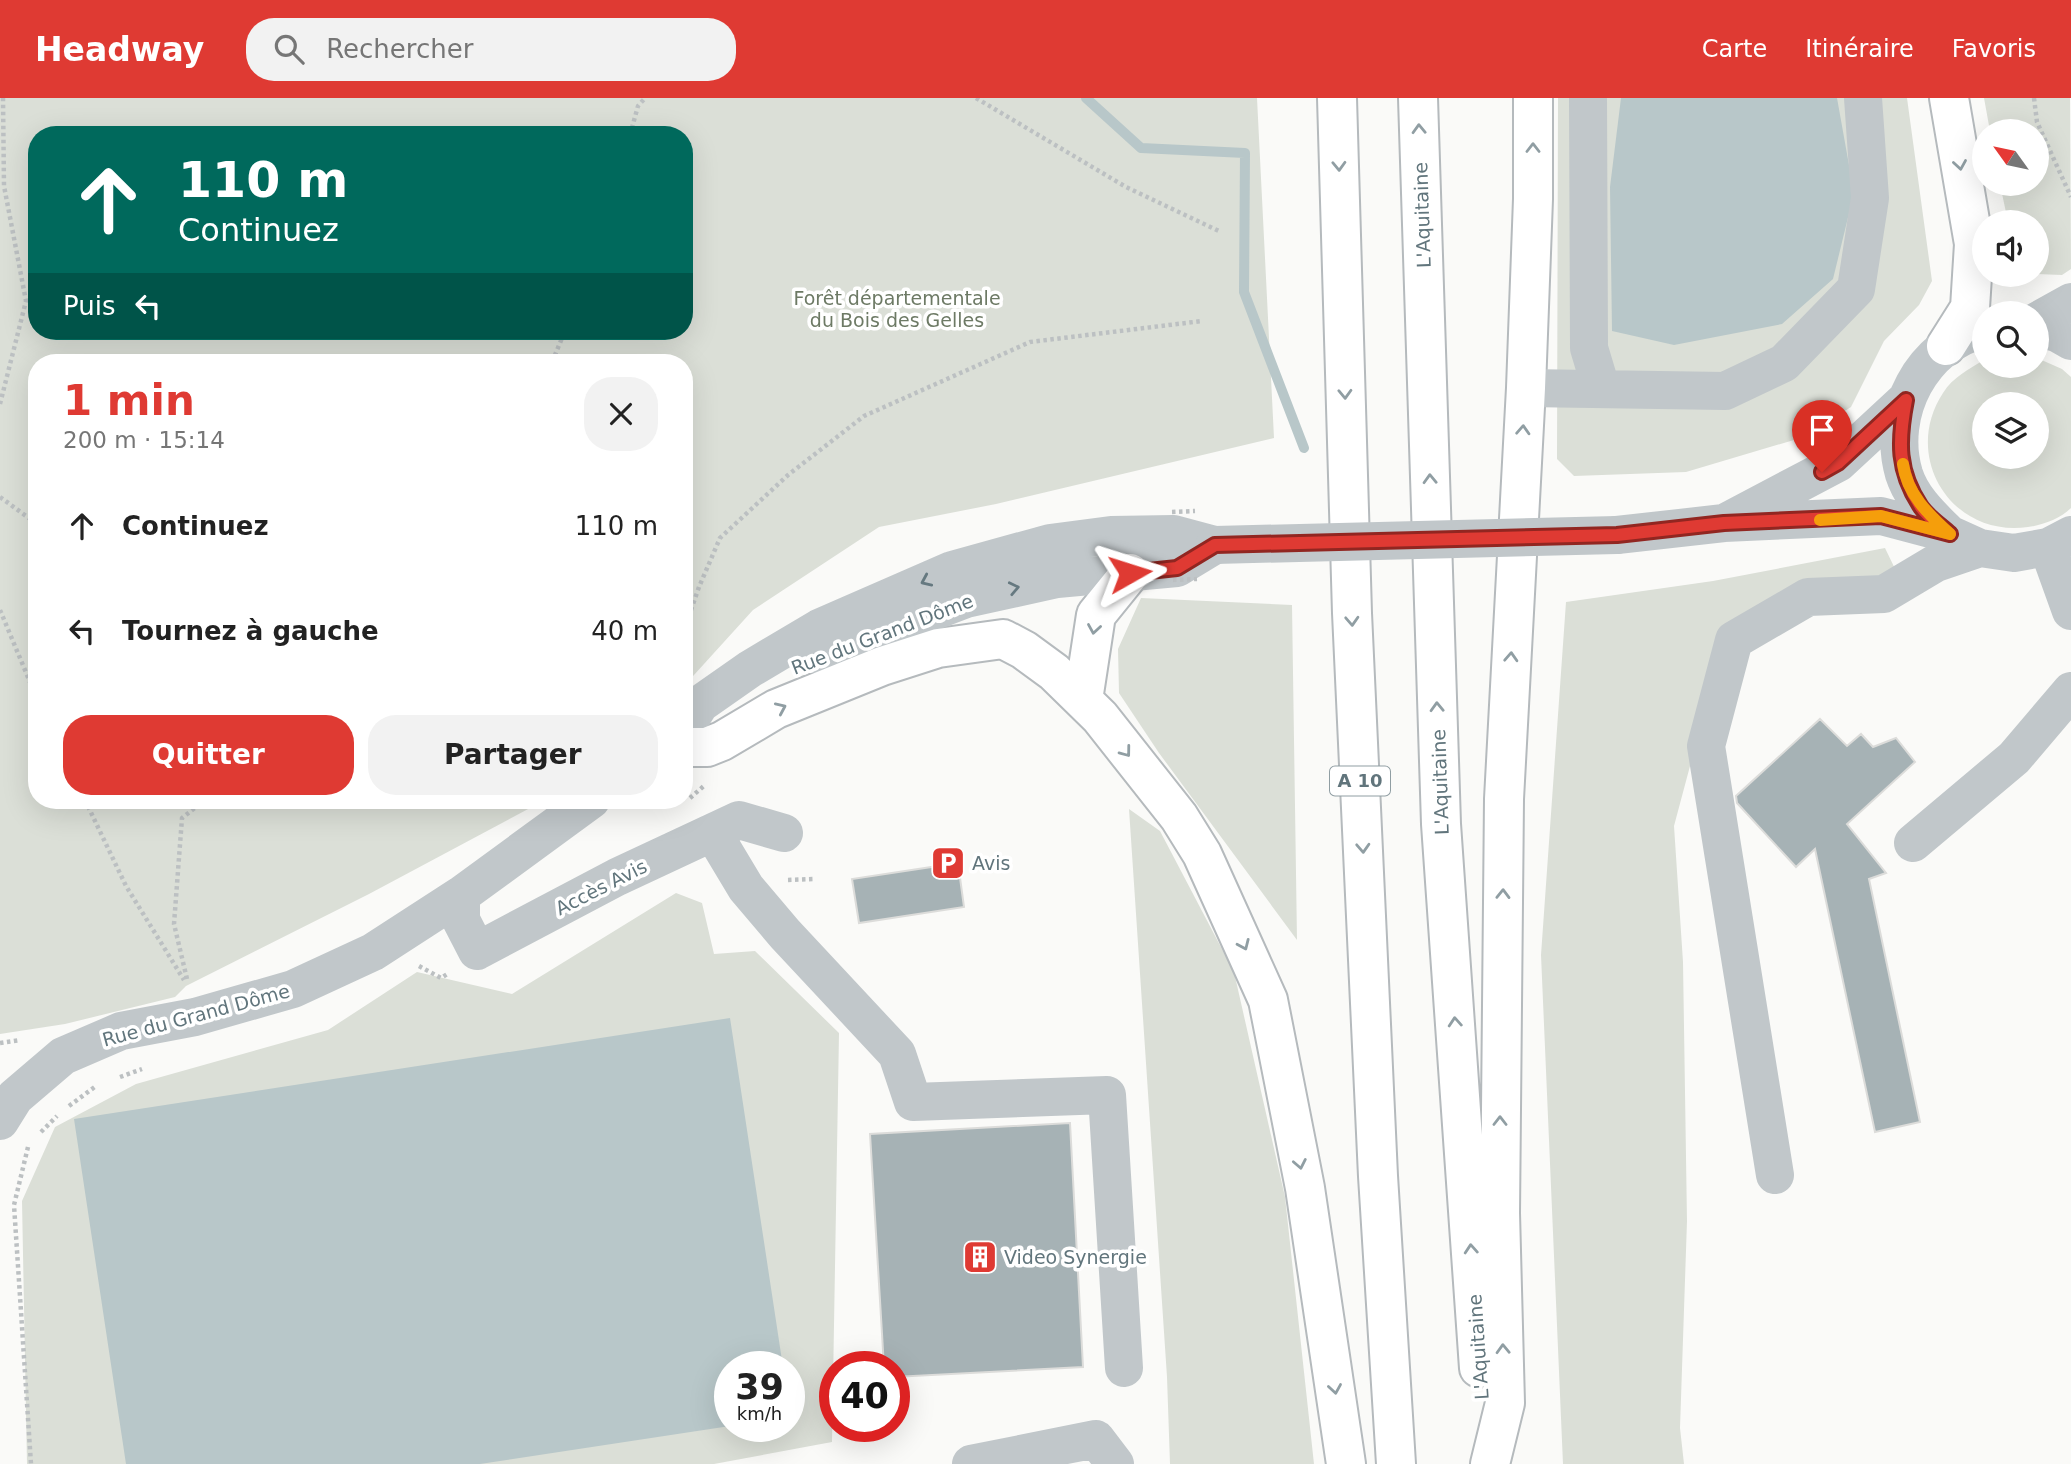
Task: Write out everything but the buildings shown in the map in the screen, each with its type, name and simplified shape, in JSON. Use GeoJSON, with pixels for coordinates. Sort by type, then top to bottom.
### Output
{"type":"FeatureCollection","features":[{"type":"Feature","properties":{"kind":"highway","name":"A 10"},"geometry":{"type":"LineString","coordinates":[[1337,98],[1352,612],[1378,1176],[1396,1464]]}},
{"type":"Feature","properties":{"kind":"highway","name":"L'Aquitaine"},"geometry":{"type":"LineString","coordinates":[[1418,98],[1440,824],[1488,1464]]}},
{"type":"Feature","properties":{"kind":"highway"},"geometry":{"type":"LineString","coordinates":[[1488,1464],[1505,1403],[1500,1213],[1504,799],[1526,388],[1533,199],[1533,98]]}},
{"type":"Feature","properties":{"kind":"highway"},"geometry":{"type":"LineString","coordinates":[[1946,346],[1970,308],[1974,244],[1949,98]]}},
{"type":"Feature","properties":{"kind":"highway"},"geometry":{"type":"LineString","coordinates":[[1083,699],[1096,615],[1163,567]]}},
{"type":"Feature","properties":{"kind":"highway"},"geometry":{"type":"LineString","coordinates":[[693,747],[707,747],[722,741],[776,709],[882,666],[938,648],[1003,639],[1055,672],[1100,717],[1179,817],[1202,854],[1222,893],[1268,1000],[1305,1188],[1346,1464]]}},
{"type":"Feature","properties":{"kind":"street"},"geometry":{"type":"LineString","coordinates":[[1588,98],[1589,348],[1601,388]]}},
{"type":"Feature","properties":{"kind":"street"},"geometry":{"type":"LineString","coordinates":[[1526,388],[1725,391],[1784,363],[1856,289],[1870,198],[1863,98]]}},
{"type":"Feature","properties":{"kind":"street"},"geometry":{"type":"LineString","coordinates":[[2049,314],[2071,302]]}},
{"type":"Feature","properties":{"kind":"street"},"geometry":{"type":"LineString","coordinates":[[2049,331],[2071,341]]}},
{"type":"Feature","properties":{"kind":"street"},"geometry":{"type":"LineString","coordinates":[[1965,541],[1922,508],[1905,474],[1899,437],[1906,400],[1922,370],[1946,346],[1972,332]]}},
{"type":"Feature","properties":{"kind":"street","name":"Rue du Grand Dôme"},"geometry":{"type":"LineString","coordinates":[[693,727],[715,720],[796,663],[966,599],[1057,579],[1163,567],[1215,545],[1617,535],[1724,523],[1838,463],[1906,400]]}},
{"type":"Feature","properties":{"kind":"street"},"geometry":{"type":"LineString","coordinates":[[1724,523],[1881,516],[2014,553],[2059,541],[2071,611]]}},
{"type":"Feature","properties":{"kind":"street","name":"Rue du Grand Dôme"},"geometry":{"type":"LineString","coordinates":[[693,715],[700,704],[750,669],[807,635],[952,570],[1050,543],[1111,535],[1163,567]]}},
{"type":"Feature","properties":{"kind":"street"},"geometry":{"type":"LineString","coordinates":[[1775,1175],[1706,746],[1734,640],[1808,597],[1884,594],[1965,541]]}},
{"type":"Feature","properties":{"kind":"street"},"geometry":{"type":"LineString","coordinates":[[1913,843],[2014,758],[2071,691]]}},
{"type":"Feature","properties":{"kind":"street","name":"Rue du Grand Dôme"},"geometry":{"type":"LineString","coordinates":[[7,1109],[63,1056],[121,1031],[195,1017],[293,989],[373,952],[461,895],[579,809]]}},
{"type":"Feature","properties":{"kind":"street","name":"Accès Avis"},"geometry":{"type":"LineString","coordinates":[[461,895],[461,920],[477,951],[617,877],[739,820],[784,833]]}},
{"type":"Feature","properties":{"kind":"street"},"geometry":{"type":"LineString","coordinates":[[713,833],[746,888],[785,934],[897,1054],[913,1102],[1107,1095],[1124,1368]]}},
{"type":"Feature","properties":{"kind":"street"},"geometry":{"type":"LineString","coordinates":[[971,1464],[1024,1459],[1096,1438],[1115,1464]]}},
{"type":"Feature","properties":{"kind":"path"},"geometry":{"type":"LineString","coordinates":[[0,404],[26,301],[4,186],[3,98]]}},
{"type":"Feature","properties":{"kind":"path"},"geometry":{"type":"LineString","coordinates":[[632,126],[638,106],[645,98]]}},
{"type":"Feature","properties":{"kind":"path"},"geometry":{"type":"LineString","coordinates":[[976,98],[1126,187],[1219,231]]}},
{"type":"Feature","properties":{"kind":"path"},"geometry":{"type":"LineString","coordinates":[[2034,98],[2037,122],[2071,197]]}},
{"type":"Feature","properties":{"kind":"path"},"geometry":{"type":"LineString","coordinates":[[0,179],[4,186]]}},
{"type":"Feature","properties":{"kind":"path"},"geometry":{"type":"LineString","coordinates":[[693,604],[720,538],[788,475],[864,416],[1030,342],[1202,321]]}},
{"type":"Feature","properties":{"kind":"path"},"geometry":{"type":"LineString","coordinates":[[0,496],[28,517]]}},
{"type":"Feature","properties":{"kind":"path"},"geometry":{"type":"LineString","coordinates":[[0,610],[28,677]]}},
{"type":"Feature","properties":{"kind":"path"},"geometry":{"type":"LineString","coordinates":[[693,795],[710,780]]}},
{"type":"Feature","properties":{"kind":"path"},"geometry":{"type":"LineString","coordinates":[[89,809],[126,886],[188,987],[174,924],[182,818],[194,809]]}},
{"type":"Feature","properties":{"kind":"path"},"geometry":{"type":"LineString","coordinates":[[109,1081],[145,1068]]}},
{"type":"Feature","properties":{"kind":"path"},"geometry":{"type":"LineString","coordinates":[[37,1137],[62,1110],[97,1086]]}},
{"type":"Feature","properties":{"kind":"path"},"geometry":{"type":"LineString","coordinates":[[29,1146],[14,1205],[31,1464]]}},
{"type":"Feature","properties":{"kind":"green space","name":"Forêt départementale du Bois des Gelles"},"geometry":{"type":"Polygon","coordinates":[[[0,98],[1257,98],[1274,438],[996,504],[879,527],[753,610],[693,676],[693,354],[28,354],[28,809],[528,809],[369,894],[186,986],[175,997],[65,1024],[0,1034],[0,98]]]}},
{"type":"Feature","properties":{"kind":"green space"},"geometry":{"type":"Polygon","coordinates":[[[1558,98],[1907,98],[1932,281],[1919,305],[1884,341],[1851,407],[1804,437],[1686,472],[1574,476],[1557,459],[1558,98]]]}},
{"type":"Feature","properties":{"kind":"green space"},"geometry":{"type":"Polygon","coordinates":[[[1984,98],[2070,98],[2071,269],[2062,275],[2049,274],[2049,210],[2005,210],[2003,196],[2049,196],[2049,119],[1988,119],[1984,98]]]}},
{"type":"Feature","properties":{"kind":"green space"},"geometry":{"type":"Polygon","coordinates":[[[2049,363],[2071,377],[2071,508],[2062,515],[2039,525],[2001,527],[1977,520],[1957,506],[1941,488],[1931,466],[1928,442],[1931,418],[1943,393],[1972,368],[1972,378],[2049,378],[2049,363]]]}},
{"type":"Feature","properties":{"kind":"green space"},"geometry":{"type":"Polygon","coordinates":[[[1885,548],[1898,575],[1725,635],[1674,826],[1683,962],[1687,1221],[1680,1428],[1684,1464],[1563,1464],[1541,955],[1566,602],[1713,581],[1885,548]]]}},
{"type":"Feature","properties":{"kind":"green space"},"geometry":{"type":"Polygon","coordinates":[[[1141,598],[1292,605],[1297,940],[1159,753],[1119,693],[1118,649],[1141,598]]]}},
{"type":"Feature","properties":{"kind":"green space"},"geometry":{"type":"Polygon","coordinates":[[[1129,809],[1160,831],[1234,972],[1285,1197],[1314,1464],[1170,1464],[1167,1377],[1129,809]]]}},
{"type":"Feature","properties":{"kind":"green space"},"geometry":{"type":"Polygon","coordinates":[[[676,893],[702,903],[714,954],[755,951],[839,1033],[834,1351],[819,1351],[819,1442],[832,1442],[714,1464],[27,1464],[22,1201],[55,1127],[136,1084],[328,1030],[417,972],[512,994],[676,893]]]}},
{"type":"Feature","properties":{"kind":"shaded area"},"geometry":{"type":"Polygon","coordinates":[[[1621,98],[1837,98],[1854,193],[1833,279],[1782,324],[1674,345],[1612,331],[1610,187],[1621,98]]]}},
{"type":"Feature","properties":{"kind":"shaded area"},"geometry":{"type":"Polygon","coordinates":[[[730,1018],[781,1351],[714,1351],[714,1428],[480,1464],[126,1464],[74,1119],[730,1018]]]}},
{"type":"Feature","properties":{"kind":"waterway"},"geometry":{"type":"LineString","coordinates":[[1086,98],[1141,148],[1245,153],[1244,292],[1304,448]]}},
{"type":"Feature","properties":{"kind":"slow traffic"},"geometry":{"type":"LineString","coordinates":[[1820,520],[1881,516],[1950,534],[1922,508],[1905,474],[1903,464]]}},
{"type":"Feature","properties":{"kind":"place","name":"Avis"},"geometry":{"type":"Point","coordinates":[948,863]}},
{"type":"Feature","properties":{"kind":"place","name":"Video Synergie"},"geometry":{"type":"Point","coordinates":[980,1257]}},
{"type":"Feature","properties":{"kind":"route"},"geometry":{"type":"LineString","coordinates":[[1130,573],[1177,568],[1215,545],[1617,535],[1724,523],[1881,516],[1950,534],[1922,508],[1905,474],[1899,437],[1906,400],[1838,463],[1822,472]]}}]}
